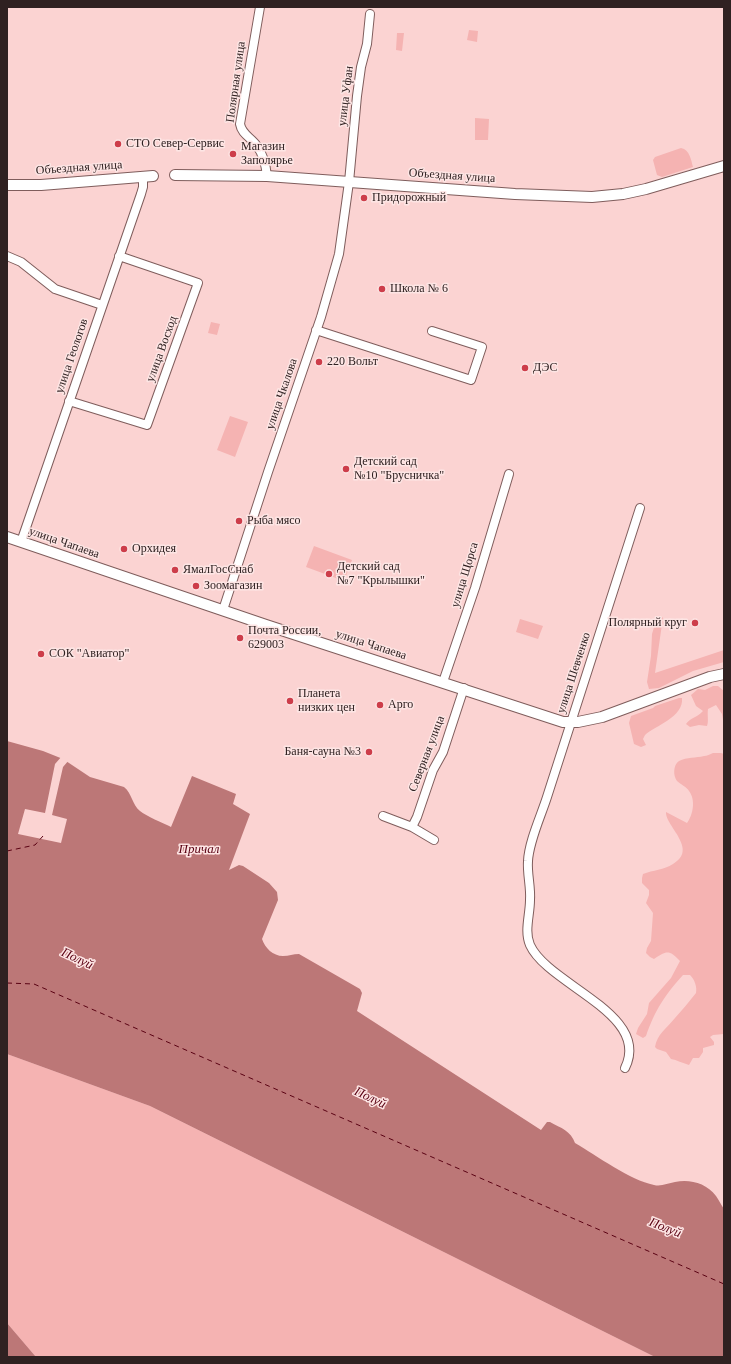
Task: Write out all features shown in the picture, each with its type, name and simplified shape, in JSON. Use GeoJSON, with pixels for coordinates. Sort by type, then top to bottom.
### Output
{"type":"FeatureCollection","features":[{"type":"Feature","properties":{"kind":"main road","name":"Объездная улица"},"geometry":{"type":"LineString","coordinates":[[175,175],[267,176],[515,194],[598,196],[623,194],[646,189],[724,166]]}},
{"type":"Feature","properties":{"kind":"main road","name":"Объездная улица"},"geometry":{"type":"LineString","coordinates":[[7,186],[41,185],[148,176]]}},
{"type":"Feature","properties":{"kind":"main road","name":"улица Чапаева"},"geometry":{"type":"LineString","coordinates":[[7,537],[223,610],[464,688],[553,719],[571,722],[584,721],[615,712],[710,677],[724,674]]}},
{"type":"Feature","properties":{"kind":"street","name":"Полярная улица"},"geometry":{"type":"LineString","coordinates":[[260,7],[240,124],[243,132],[258,147],[266,166],[267,176]]}},
{"type":"Feature","properties":{"kind":"street","name":"улица Уфан"},"geometry":{"type":"LineString","coordinates":[[349,182],[357,96],[361,67],[367,44],[370,14]]}},
{"type":"Feature","properties":{"kind":"street","name":"улица Геологов"},"geometry":{"type":"LineString","coordinates":[[21,542],[148,176]]}},
{"type":"Feature","properties":{"kind":"street","name":"улица Чкалова"},"geometry":{"type":"LineString","coordinates":[[223,610],[316,330],[339,254],[349,182]]}},
{"type":"Feature","properties":{"kind":"street"},"geometry":{"type":"LineString","coordinates":[[7,256],[21,262],[55,289],[102,305]]}},
{"type":"Feature","properties":{"kind":"street","name":"улица Восход"},"geometry":{"type":"LineString","coordinates":[[69,401],[147,425],[198,283],[119,256]]}},
{"type":"Feature","properties":{"kind":"street"},"geometry":{"type":"LineString","coordinates":[[316,330],[471,380],[482,347],[432,331]]}},
{"type":"Feature","properties":{"kind":"street","name":"улица Щорса"},"geometry":{"type":"LineString","coordinates":[[443,682],[475,588],[509,474]]}},
{"type":"Feature","properties":{"kind":"street","name":"улица Шевченко"},"geometry":{"type":"LineString","coordinates":[[625,1068],[629,1060],[629,1043],[616,1021],[593,1000],[552,971],[538,957],[529,944],[527,930],[530,889],[528,861],[531,844],[640,508]]}},
{"type":"Feature","properties":{"kind":"street","name":"Северная улица"},"geometry":{"type":"LineString","coordinates":[[412,827],[417,817],[433,770],[443,752],[464,688]]}},
{"type":"Feature","properties":{"kind":"street"},"geometry":{"type":"LineString","coordinates":[[383,816],[412,827],[434,840]]}},
{"type":"Feature","properties":{"kind":"shaded area"},"geometry":{"type":"Polygon","coordinates":[[[469,30],[478,31],[477,42],[467,40],[469,30]]]}},
{"type":"Feature","properties":{"kind":"shaded area"},"geometry":{"type":"Polygon","coordinates":[[[397,33],[404,33],[402,51],[396,50],[397,33]]]}},
{"type":"Feature","properties":{"kind":"shaded area"},"geometry":{"type":"Polygon","coordinates":[[[475,118],[489,119],[488,140],[475,140],[475,118]]]}},
{"type":"Feature","properties":{"kind":"shaded area"},"geometry":{"type":"Polygon","coordinates":[[[681,148],[688,153],[693,167],[662,177],[657,175],[653,160],[655,157],[681,148]]]}},
{"type":"Feature","properties":{"kind":"shaded area"},"geometry":{"type":"Polygon","coordinates":[[[211,322],[220,324],[217,335],[208,333],[211,322]]]}},
{"type":"Feature","properties":{"kind":"shaded area"},"geometry":{"type":"Polygon","coordinates":[[[230,416],[248,422],[235,457],[217,450],[230,416]]]}},
{"type":"Feature","properties":{"kind":"shaded area"},"geometry":{"type":"Polygon","coordinates":[[[314,546],[352,560],[344,581],[306,567],[314,546]]]}},
{"type":"Feature","properties":{"kind":"shaded area"},"geometry":{"type":"Polygon","coordinates":[[[663,617],[655,673],[724,650],[724,662],[693,671],[659,688],[649,689],[647,682],[651,656],[652,634],[655,624],[663,617]]]}},
{"type":"Feature","properties":{"kind":"shaded area"},"geometry":{"type":"Polygon","coordinates":[[[520,619],[543,626],[538,639],[516,632],[520,619]]]}},
{"type":"Feature","properties":{"kind":"shaded area"},"geometry":{"type":"Polygon","coordinates":[[[713,686],[718,686],[724,691],[724,726],[722,714],[716,705],[708,709],[707,726],[699,725],[690,727],[686,724],[703,711],[696,706],[691,695],[698,689],[705,690],[713,686]]]}},
{"type":"Feature","properties":{"kind":"shaded area"},"geometry":{"type":"Polygon","coordinates":[[[682,698],[678,711],[674,716],[645,735],[643,739],[646,745],[641,747],[634,744],[629,723],[631,716],[682,698]]]}},
{"type":"Feature","properties":{"kind":"shaded area"},"geometry":{"type":"Polygon","coordinates":[[[713,753],[724,754],[724,1034],[713,1035],[710,1037],[714,1042],[714,1045],[703,1048],[703,1052],[699,1058],[693,1058],[689,1065],[671,1059],[666,1052],[655,1047],[660,1035],[696,993],[695,984],[690,975],[683,975],[671,989],[653,1018],[646,1036],[643,1038],[636,1034],[647,1014],[649,1003],[671,978],[680,961],[673,954],[667,952],[654,959],[646,953],[651,941],[653,913],[646,903],[649,890],[642,883],[642,878],[643,874],[666,868],[673,864],[680,858],[683,852],[682,845],[667,818],[666,812],[687,823],[692,812],[693,803],[691,795],[688,789],[677,781],[675,776],[674,771],[677,763],[688,758],[706,756],[713,753]]]}},
{"type":"Feature","properties":{"kind":"shaded area"},"geometry":{"type":"Polygon","coordinates":[[[7,1054],[150,1106],[655,1357],[36,1357],[7,1323],[7,1054]]]}},
{"type":"Feature","properties":{"kind":"water"},"geometry":{"type":"Polygon","coordinates":[[[7,741],[43,751],[63,759],[90,777],[124,787],[129,792],[135,806],[140,811],[171,827],[192,776],[236,794],[233,804],[250,814],[229,870],[239,865],[243,866],[269,883],[277,892],[278,900],[262,939],[270,951],[279,956],[299,954],[360,989],[362,993],[357,1011],[541,1130],[547,1122],[562,1128],[571,1136],[575,1143],[624,1173],[645,1182],[659,1186],[672,1182],[686,1181],[703,1185],[712,1192],[724,1209],[724,1357],[655,1357],[150,1106],[7,1054],[7,741]]]}},
{"type":"Feature","properties":{"kind":"water"},"geometry":{"type":"Polygon","coordinates":[[[7,1323],[36,1357],[7,1357],[7,1323]]]}},
{"type":"Feature","properties":{"kind":"pier"},"geometry":{"type":"Polygon","coordinates":[[[62,756],[69,760],[63,767],[52,815],[67,819],[61,843],[18,834],[25,809],[45,813],[55,764],[62,756]]]}},
{"type":"Feature","properties":{"kind":"ferry route"},"geometry":{"type":"LineString","coordinates":[[7,851],[35,845],[43,836]]}},
{"type":"Feature","properties":{"kind":"ferry route"},"geometry":{"type":"LineString","coordinates":[[7,983],[34,984],[724,1284]]}},
{"type":"Feature","properties":{"kind":"place","name":"СТО Север-Сервис"},"geometry":{"type":"Point","coordinates":[118,144]}},
{"type":"Feature","properties":{"kind":"place","name":"Магазин Заполярье"},"geometry":{"type":"Point","coordinates":[233,154]}},
{"type":"Feature","properties":{"kind":"place","name":"Придорожный"},"geometry":{"type":"Point","coordinates":[364,198]}},
{"type":"Feature","properties":{"kind":"place","name":"Школа № 6"},"geometry":{"type":"Point","coordinates":[382,289]}},
{"type":"Feature","properties":{"kind":"place","name":"220 Вольт"},"geometry":{"type":"Point","coordinates":[319,362]}},
{"type":"Feature","properties":{"kind":"place","name":"ДЭС"},"geometry":{"type":"Point","coordinates":[525,368]}},
{"type":"Feature","properties":{"kind":"place","name":"Детский сад №10 \"Брусничка\""},"geometry":{"type":"Point","coordinates":[346,469]}},
{"type":"Feature","properties":{"kind":"place","name":"Рыба мясо"},"geometry":{"type":"Point","coordinates":[239,521]}},
{"type":"Feature","properties":{"kind":"place","name":"Орхидея"},"geometry":{"type":"Point","coordinates":[124,549]}},
{"type":"Feature","properties":{"kind":"place","name":"ЯмалГосСнаб"},"geometry":{"type":"Point","coordinates":[175,570]}},
{"type":"Feature","properties":{"kind":"place","name":"Детский сад №7 \"Крылышки\""},"geometry":{"type":"Point","coordinates":[329,574]}},
{"type":"Feature","properties":{"kind":"place","name":"Зоомагазин"},"geometry":{"type":"Point","coordinates":[196,586]}},
{"type":"Feature","properties":{"kind":"place","name":"Полярный круг"},"geometry":{"type":"Point","coordinates":[695,623]}},
{"type":"Feature","properties":{"kind":"place","name":"Почта России, 629003"},"geometry":{"type":"Point","coordinates":[240,638]}},
{"type":"Feature","properties":{"kind":"place","name":"СОК \"Авиатор\""},"geometry":{"type":"Point","coordinates":[41,654]}},
{"type":"Feature","properties":{"kind":"place","name":"Планета низких цен"},"geometry":{"type":"Point","coordinates":[290,701]}},
{"type":"Feature","properties":{"kind":"place","name":"Арго"},"geometry":{"type":"Point","coordinates":[380,705]}},
{"type":"Feature","properties":{"kind":"place","name":"Баня-сауна №3"},"geometry":{"type":"Point","coordinates":[369,752]}},
{"type":"Feature","properties":{"kind":"water label","name":"Причал"},"geometry":{"type":"Point","coordinates":[199,850]}},
{"type":"Feature","properties":{"kind":"water label","name":"Полуй"},"geometry":{"type":"Point","coordinates":[77,959]}},
{"type":"Feature","properties":{"kind":"water label","name":"Полуй"},"geometry":{"type":"Point","coordinates":[370,1098]}},
{"type":"Feature","properties":{"kind":"water label","name":"Полуй"},"geometry":{"type":"Point","coordinates":[665,1228]}}]}
